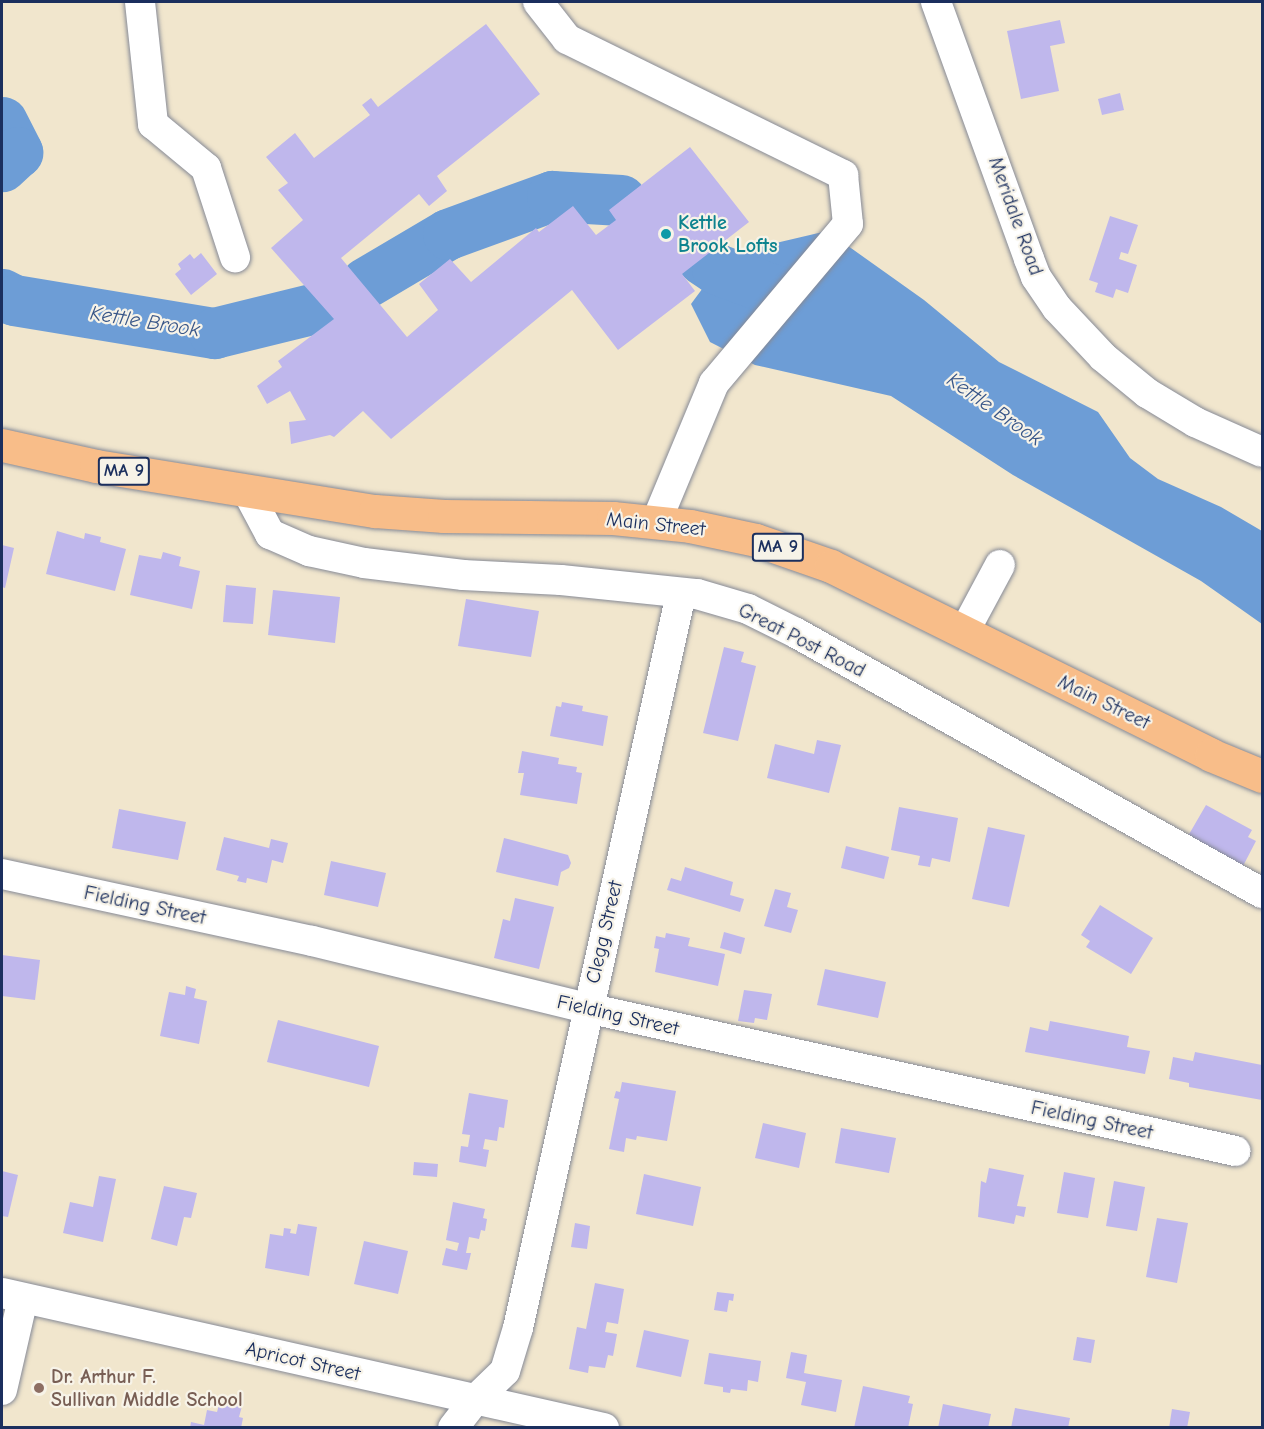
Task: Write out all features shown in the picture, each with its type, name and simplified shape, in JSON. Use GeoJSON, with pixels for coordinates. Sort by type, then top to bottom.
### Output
{"type":"FeatureCollection","features":[{"type":"Feature","properties":{"kind":"highway","name":"Main Street"},"geometry":{"type":"LineString","coordinates":[[2,445],[55,459],[247,491],[406,514],[546,516],[656,522],[724,532],[782,548],[831,566],[1211,754],[1263,776]]}},
{"type":"Feature","properties":{"kind":"street"},"geometry":{"type":"LineString","coordinates":[[140,2],[153,124],[206,168],[235,257]]}},
{"type":"Feature","properties":{"kind":"street"},"geometry":{"type":"LineString","coordinates":[[538,2],[567,39],[843,175],[848,224],[714,383],[656,522]]}},
{"type":"Feature","properties":{"kind":"street","name":"Meridale Road"},"geometry":{"type":"LineString","coordinates":[[936,2],[1029,259],[1046,293],[1068,323],[1103,357],[1148,393],[1186,417],[1263,452]]}},
{"type":"Feature","properties":{"kind":"street","name":"Great Post Road"},"geometry":{"type":"LineString","coordinates":[[247,491],[270,534],[309,552],[364,563],[463,575],[561,580],[712,597],[765,616],[1263,893]]}},
{"type":"Feature","properties":{"kind":"street"},"geometry":{"type":"LineString","coordinates":[[964,633],[1000,565]]}},
{"type":"Feature","properties":{"kind":"street","name":"Clegg Street"},"geometry":{"type":"LineString","coordinates":[[453,1428],[476,1399],[505,1371],[518,1328],[587,1008],[681,594]]}},
{"type":"Feature","properties":{"kind":"street","name":"Fielding Street"},"geometry":{"type":"LineString","coordinates":[[2,874],[312,941],[587,1008],[1235,1151]]}},
{"type":"Feature","properties":{"kind":"street"},"geometry":{"type":"LineString","coordinates":[[2,1390],[12,1296]]}},
{"type":"Feature","properties":{"kind":"street","name":"Apricot Street"},"geometry":{"type":"LineString","coordinates":[[12,1296],[604,1428]]}},
{"type":"Feature","properties":{"kind":"water"},"geometry":{"type":"Polygon","coordinates":[[[827,231],[924,300],[999,362],[1098,412],[1130,458],[1158,479],[1221,507],[1262,531],[1262,624],[1201,581],[1013,475],[891,396],[755,365],[710,342],[691,304],[717,269],[755,248],[827,231]]]}},
{"type":"Feature","properties":{"kind":"building"},"geometry":{"type":"Polygon","coordinates":[[[1060,20],[1065,43],[1050,46],[1059,91],[1021,99],[1007,31],[1060,20]]]}},
{"type":"Feature","properties":{"kind":"building","name":"Kettle Brook Lofts"},"geometry":{"type":"Polygon","coordinates":[[[486,24],[540,94],[437,176],[447,191],[429,206],[419,194],[341,258],[407,337],[438,310],[419,284],[450,259],[471,282],[536,228],[539,232],[573,206],[596,235],[616,220],[609,210],[690,147],[749,222],[682,274],[695,291],[618,350],[572,290],[391,439],[363,411],[334,437],[330,435],[291,444],[289,422],[306,420],[290,391],[267,404],[257,386],[282,367],[278,361],[334,319],[271,248],[303,220],[278,190],[288,183],[266,157],[295,133],[314,158],[370,115],[362,105],[371,98],[378,107],[486,24]]]}},
{"type":"Feature","properties":{"kind":"building"},"geometry":{"type":"Polygon","coordinates":[[[1120,93],[1124,110],[1102,115],[1098,99],[1120,93]]]}},
{"type":"Feature","properties":{"kind":"building"},"geometry":{"type":"Polygon","coordinates":[[[1110,216],[1138,225],[1128,254],[1121,252],[1119,259],[1137,265],[1128,293],[1116,289],[1113,298],[1095,292],[1098,283],[1089,280],[1110,216]]]}},
{"type":"Feature","properties":{"kind":"building"},"geometry":{"type":"Polygon","coordinates":[[[201,253],[217,274],[191,295],[175,274],[181,269],[178,264],[190,254],[194,259],[201,253]]]}},
{"type":"Feature","properties":{"kind":"building"},"geometry":{"type":"Polygon","coordinates":[[[57,531],[84,539],[85,533],[101,537],[100,542],[126,549],[115,591],[46,574],[57,531]]]}},
{"type":"Feature","properties":{"kind":"building"},"geometry":{"type":"Polygon","coordinates":[[[2,545],[14,548],[5,588],[2,587],[2,545]]]}},
{"type":"Feature","properties":{"kind":"building"},"geometry":{"type":"Polygon","coordinates":[[[163,552],[181,557],[179,566],[200,571],[192,609],[130,595],[139,555],[161,559],[163,552]]]}},
{"type":"Feature","properties":{"kind":"building"},"geometry":{"type":"Polygon","coordinates":[[[226,585],[256,588],[253,624],[223,622],[226,585]]]}},
{"type":"Feature","properties":{"kind":"building"},"geometry":{"type":"Polygon","coordinates":[[[273,590],[340,597],[335,643],[268,635],[273,590]]]}},
{"type":"Feature","properties":{"kind":"building"},"geometry":{"type":"Polygon","coordinates":[[[466,599],[539,611],[531,657],[458,646],[466,599]]]}},
{"type":"Feature","properties":{"kind":"building"},"geometry":{"type":"Polygon","coordinates":[[[724,647],[744,652],[741,662],[756,666],[738,741],[703,733],[724,647]]]}},
{"type":"Feature","properties":{"kind":"building"},"geometry":{"type":"Polygon","coordinates":[[[562,702],[583,706],[582,711],[608,716],[603,746],[550,736],[556,706],[561,707],[562,702]]]}},
{"type":"Feature","properties":{"kind":"building"},"geometry":{"type":"Polygon","coordinates":[[[817,740],[841,745],[829,793],[767,778],[775,744],[814,754],[817,740]]]}},
{"type":"Feature","properties":{"kind":"building"},"geometry":{"type":"Polygon","coordinates":[[[522,751],[559,758],[558,764],[577,767],[576,772],[582,773],[577,804],[520,795],[524,773],[518,773],[522,751]]]}},
{"type":"Feature","properties":{"kind":"building"},"geometry":{"type":"Polygon","coordinates":[[[1206,805],[1252,830],[1248,837],[1256,841],[1243,866],[1188,836],[1206,805]]]}},
{"type":"Feature","properties":{"kind":"building"},"geometry":{"type":"Polygon","coordinates":[[[899,807],[958,818],[950,862],[932,858],[930,867],[918,865],[920,856],[891,850],[899,807]]]}},
{"type":"Feature","properties":{"kind":"building"},"geometry":{"type":"Polygon","coordinates":[[[119,809],[186,822],[178,860],[112,848],[119,809]]]}},
{"type":"Feature","properties":{"kind":"building"},"geometry":{"type":"Polygon","coordinates":[[[988,827],[1025,835],[1009,907],[972,899],[988,827]]]}},
{"type":"Feature","properties":{"kind":"building"},"geometry":{"type":"Polygon","coordinates":[[[224,837],[269,848],[271,839],[288,843],[283,863],[272,860],[267,883],[247,878],[246,883],[237,881],[239,876],[216,870],[224,837]]]}},
{"type":"Feature","properties":{"kind":"building"},"geometry":{"type":"Polygon","coordinates":[[[504,838],[568,855],[571,863],[569,868],[561,872],[558,886],[496,872],[504,838]]]}},
{"type":"Feature","properties":{"kind":"building"},"geometry":{"type":"Polygon","coordinates":[[[846,846],[889,857],[884,879],[841,868],[846,846]]]}},
{"type":"Feature","properties":{"kind":"building"},"geometry":{"type":"Polygon","coordinates":[[[331,861],[386,873],[378,907],[324,895],[331,861]]]}},
{"type":"Feature","properties":{"kind":"building"},"geometry":{"type":"Polygon","coordinates":[[[685,867],[733,882],[730,895],[744,899],[740,912],[667,890],[671,878],[681,881],[685,867]]]}},
{"type":"Feature","properties":{"kind":"building"},"geometry":{"type":"Polygon","coordinates":[[[775,889],[791,893],[787,907],[798,910],[791,933],[764,926],[775,889]]]}},
{"type":"Feature","properties":{"kind":"building"},"geometry":{"type":"Polygon","coordinates":[[[515,898],[554,907],[539,969],[494,958],[503,919],[510,921],[515,898]]]}},
{"type":"Feature","properties":{"kind":"building"},"geometry":{"type":"Polygon","coordinates":[[[1100,905],[1153,938],[1131,974],[1086,947],[1090,941],[1081,935],[1100,905]]]}},
{"type":"Feature","properties":{"kind":"building"},"geometry":{"type":"Polygon","coordinates":[[[724,932],[745,938],[741,954],[720,948],[724,932]]]}},
{"type":"Feature","properties":{"kind":"building"},"geometry":{"type":"Polygon","coordinates":[[[666,933],[690,938],[688,946],[725,954],[718,986],[655,972],[659,949],[654,948],[656,936],[665,938],[666,933]]]}},
{"type":"Feature","properties":{"kind":"building"},"geometry":{"type":"Polygon","coordinates":[[[2,955],[40,960],[35,1000],[2,996],[2,955]]]}},
{"type":"Feature","properties":{"kind":"building"},"geometry":{"type":"Polygon","coordinates":[[[825,969],[886,982],[878,1018],[817,1005],[825,969]]]}},
{"type":"Feature","properties":{"kind":"building"},"geometry":{"type":"Polygon","coordinates":[[[186,986],[196,989],[194,998],[207,1001],[199,1044],[160,1036],[169,992],[185,995],[186,986]]]}},
{"type":"Feature","properties":{"kind":"building"},"geometry":{"type":"Polygon","coordinates":[[[744,990],[772,994],[767,1020],[755,1018],[754,1023],[738,1021],[744,990]]]}},
{"type":"Feature","properties":{"kind":"building"},"geometry":{"type":"Polygon","coordinates":[[[278,1020],[379,1046],[369,1087],[267,1062],[278,1020]]]}},
{"type":"Feature","properties":{"kind":"building"},"geometry":{"type":"Polygon","coordinates":[[[1050,1021],[1129,1036],[1127,1047],[1150,1051],[1145,1074],[1025,1052],[1030,1027],[1048,1031],[1050,1021]]]}},
{"type":"Feature","properties":{"kind":"building"},"geometry":{"type":"Polygon","coordinates":[[[1195,1052],[1262,1065],[1262,1100],[1189,1087],[1189,1083],[1169,1079],[1173,1057],[1193,1061],[1195,1052]]]}},
{"type":"Feature","properties":{"kind":"building"},"geometry":{"type":"Polygon","coordinates":[[[622,1082],[676,1091],[667,1141],[637,1136],[636,1140],[626,1138],[624,1152],[609,1149],[619,1099],[614,1098],[616,1091],[620,1092],[622,1082]]]}},
{"type":"Feature","properties":{"kind":"building"},"geometry":{"type":"Polygon","coordinates":[[[469,1093],[508,1100],[504,1128],[499,1127],[497,1141],[485,1139],[483,1149],[489,1150],[486,1167],[459,1162],[461,1146],[468,1147],[470,1135],[462,1134],[469,1093]]]}},
{"type":"Feature","properties":{"kind":"building"},"geometry":{"type":"Polygon","coordinates":[[[763,1123],[806,1133],[799,1168],[755,1158],[763,1123]]]}},
{"type":"Feature","properties":{"kind":"building"},"geometry":{"type":"Polygon","coordinates":[[[841,1128],[896,1138],[889,1173],[835,1163],[841,1128]]]}},
{"type":"Feature","properties":{"kind":"building"},"geometry":{"type":"Polygon","coordinates":[[[414,1162],[438,1164],[437,1177],[413,1175],[414,1162]]]}},
{"type":"Feature","properties":{"kind":"building"},"geometry":{"type":"Polygon","coordinates":[[[989,1168],[1024,1175],[1017,1206],[1026,1207],[1024,1217],[1016,1215],[1014,1224],[978,1217],[981,1181],[986,1183],[989,1168]]]}},
{"type":"Feature","properties":{"kind":"building"},"geometry":{"type":"Polygon","coordinates":[[[2,1171],[18,1175],[8,1217],[2,1216],[2,1171]]]}},
{"type":"Feature","properties":{"kind":"building"},"geometry":{"type":"Polygon","coordinates":[[[1064,1172],[1095,1178],[1088,1218],[1057,1213],[1064,1172]]]}},
{"type":"Feature","properties":{"kind":"building"},"geometry":{"type":"Polygon","coordinates":[[[644,1174],[701,1187],[693,1226],[636,1214],[644,1174]]]}},
{"type":"Feature","properties":{"kind":"building"},"geometry":{"type":"Polygon","coordinates":[[[99,1176],[116,1179],[103,1242],[63,1233],[70,1202],[93,1207],[99,1176]]]}},
{"type":"Feature","properties":{"kind":"building"},"geometry":{"type":"Polygon","coordinates":[[[1114,1181],[1145,1187],[1137,1231],[1106,1226],[1114,1181]]]}},
{"type":"Feature","properties":{"kind":"building"},"geometry":{"type":"Polygon","coordinates":[[[164,1186],[197,1193],[191,1218],[184,1217],[177,1246],[151,1239],[164,1186]]]}},
{"type":"Feature","properties":{"kind":"building"},"geometry":{"type":"Polygon","coordinates":[[[453,1202],[485,1209],[483,1218],[487,1219],[485,1231],[481,1230],[479,1239],[469,1237],[466,1253],[471,1253],[467,1270],[442,1265],[446,1248],[457,1251],[459,1243],[446,1240],[453,1202]]]}},
{"type":"Feature","properties":{"kind":"building"},"geometry":{"type":"Polygon","coordinates":[[[1157,1218],[1188,1223],[1177,1283],[1146,1277],[1157,1218]]]}},
{"type":"Feature","properties":{"kind":"building"},"geometry":{"type":"Polygon","coordinates":[[[575,1223],[590,1226],[587,1249],[571,1247],[575,1223]]]}},
{"type":"Feature","properties":{"kind":"building"},"geometry":{"type":"Polygon","coordinates":[[[298,1224],[317,1227],[309,1276],[265,1268],[270,1234],[283,1236],[284,1228],[291,1229],[290,1233],[296,1234],[298,1224]]]}},
{"type":"Feature","properties":{"kind":"building"},"geometry":{"type":"Polygon","coordinates":[[[364,1241],[408,1251],[398,1294],[354,1284],[364,1241]]]}},
{"type":"Feature","properties":{"kind":"building"},"geometry":{"type":"Polygon","coordinates":[[[595,1283],[624,1289],[618,1324],[607,1322],[605,1332],[617,1334],[613,1356],[608,1355],[605,1368],[589,1366],[588,1373],[569,1369],[577,1327],[586,1329],[595,1283]]]}},
{"type":"Feature","properties":{"kind":"building"},"geometry":{"type":"Polygon","coordinates":[[[717,1292],[734,1294],[733,1301],[729,1300],[727,1312],[714,1310],[717,1292]]]}},
{"type":"Feature","properties":{"kind":"building"},"geometry":{"type":"Polygon","coordinates":[[[644,1330],[689,1340],[681,1377],[636,1367],[644,1330]]]}},
{"type":"Feature","properties":{"kind":"building"},"geometry":{"type":"Polygon","coordinates":[[[1077,1337],[1095,1340],[1091,1363],[1073,1360],[1077,1337]]]}},
{"type":"Feature","properties":{"kind":"building"},"geometry":{"type":"Polygon","coordinates":[[[791,1352],[807,1355],[804,1373],[842,1380],[836,1412],[801,1405],[806,1382],[786,1378],[791,1352]]]}},
{"type":"Feature","properties":{"kind":"building"},"geometry":{"type":"Polygon","coordinates":[[[709,1353],[761,1361],[758,1382],[748,1380],[747,1391],[731,1389],[730,1393],[723,1392],[723,1387],[704,1384],[709,1353]]]}},
{"type":"Feature","properties":{"kind":"building"},"geometry":{"type":"Polygon","coordinates":[[[863,1386],[910,1396],[908,1403],[913,1404],[908,1428],[854,1428],[863,1386]]]}},
{"type":"Feature","properties":{"kind":"building"},"geometry":{"type":"Polygon","coordinates":[[[220,1401],[242,1406],[239,1417],[243,1418],[241,1428],[190,1428],[191,1422],[204,1425],[207,1410],[217,1412],[220,1401]]]}},
{"type":"Feature","properties":{"kind":"building"},"geometry":{"type":"Polygon","coordinates":[[[943,1404],[991,1414],[988,1428],[938,1428],[943,1404]]]}},
{"type":"Feature","properties":{"kind":"building"},"geometry":{"type":"Polygon","coordinates":[[[1015,1408],[1070,1418],[1068,1428],[1011,1428],[1015,1408]]]}},
{"type":"Feature","properties":{"kind":"building"},"geometry":{"type":"Polygon","coordinates":[[[1172,1409],[1190,1412],[1187,1428],[1169,1428],[1172,1409]]]}},
{"type":"Feature","properties":{"kind":"waterway","name":"Kettle Brook"},"geometry":{"type":"LineString","coordinates":[[2,122],[17,152],[2,166]]}},
{"type":"Feature","properties":{"kind":"waterway","name":"Kettle Brook"},"geometry":{"type":"LineString","coordinates":[[365,283],[448,234],[552,196],[621,200]]}},
{"type":"Feature","properties":{"kind":"waterway","name":"Kettle Brook"},"geometry":{"type":"LineString","coordinates":[[702,259],[717,269],[782,293]]}},
{"type":"Feature","properties":{"kind":"waterway","name":"Kettle Brook"},"geometry":{"type":"LineString","coordinates":[[2,294],[14,300],[214,333],[324,306]]}},
{"type":"Feature","properties":{"kind":"place","name":"Kettle Brook Lofts"},"geometry":{"type":"Point","coordinates":[666,234]}},
{"type":"Feature","properties":{"kind":"place","name":"Dr. Arthur F. Sullivan Middle School"},"geometry":{"type":"Point","coordinates":[39,1388]}}]}
